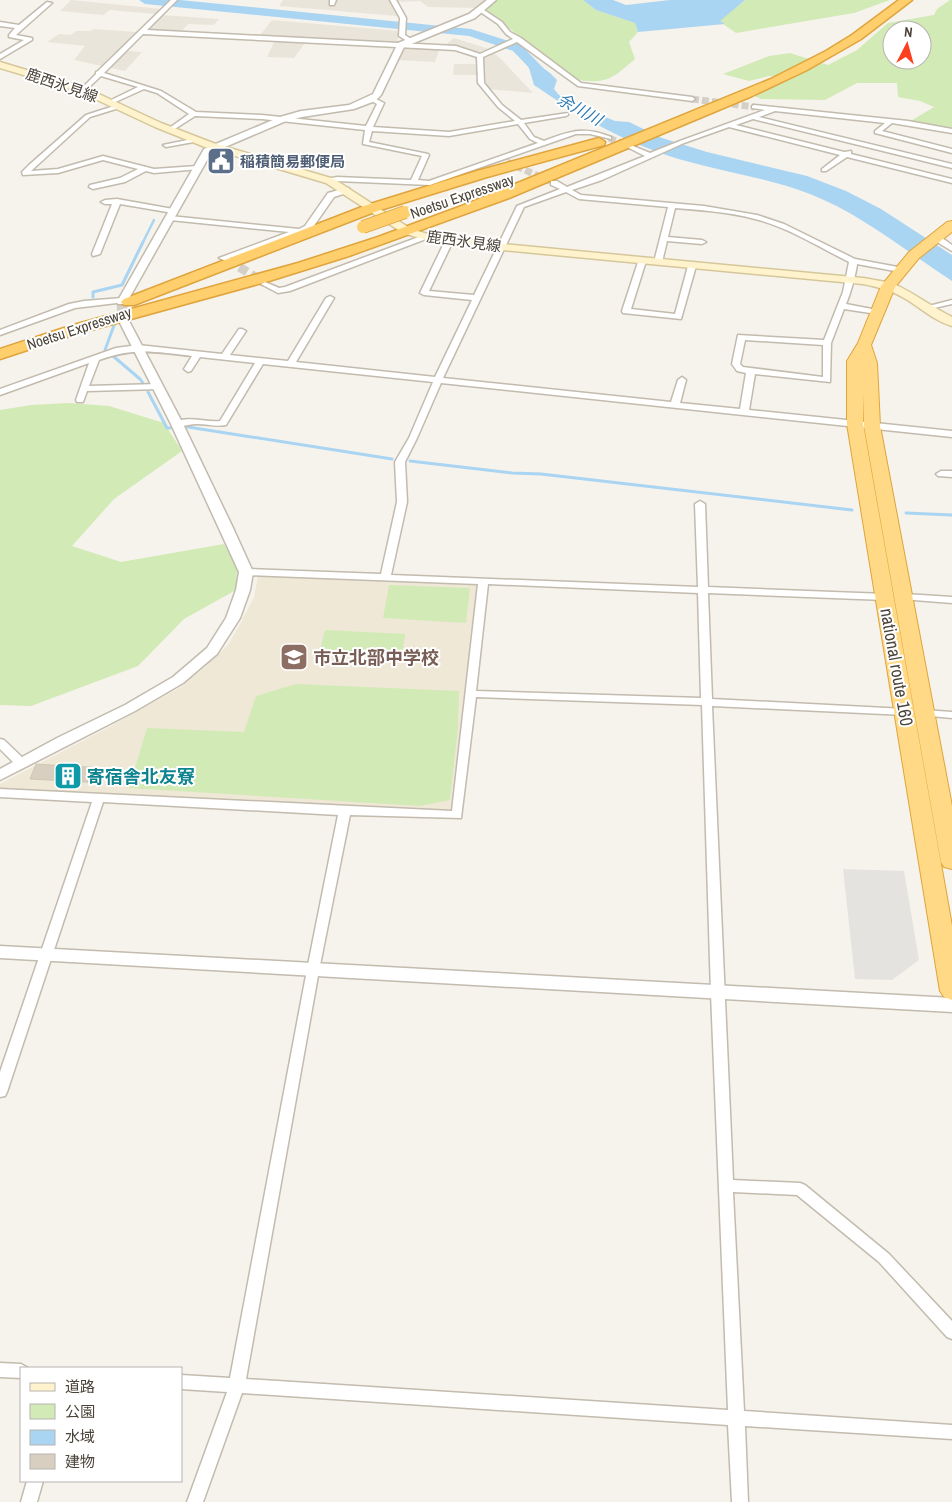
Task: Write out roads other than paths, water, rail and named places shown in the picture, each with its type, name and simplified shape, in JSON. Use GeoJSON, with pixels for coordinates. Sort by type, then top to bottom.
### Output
{"type":"FeatureCollection","features":[{"type":"Feature","properties":{"kind":"highway"},"geometry":{"type":"LineString","coordinates":[[62,331],[308,264],[402,228],[479,204],[619,141],[785,72],[849,37],[899,0]]}},
{"type":"Feature","properties":{"kind":"highway"},"geometry":{"type":"LineString","coordinates":[[650,129],[703,111],[800,69],[860,35],[906,0]]}},
{"type":"Feature","properties":{"kind":"highway"},"geometry":{"type":"LineString","coordinates":[[62,331],[372,208],[482,174],[619,141]]}},
{"type":"Feature","properties":{"kind":"highway","name":"Noetsu Expressway"},"geometry":{"type":"LineString","coordinates":[[465,195],[619,141]]}},
{"type":"Feature","properties":{"kind":"highway","name":"Noetsu Expressway"},"geometry":{"type":"LineString","coordinates":[[0,354],[62,331],[619,141]]}},
{"type":"Feature","properties":{"kind":"highway"},"geometry":{"type":"LineString","coordinates":[[340,221],[359,220],[402,228]]}},
{"type":"Feature","properties":{"kind":"highway"},"geometry":{"type":"LineString","coordinates":[[935,237],[952,225]]}},
{"type":"Feature","properties":{"kind":"highway","name":"national route 160"},"geometry":{"type":"LineString","coordinates":[[935,237],[900,270],[888,286],[877,312],[865,344],[869,363],[864,425],[914,713],[952,991]]}},
{"type":"Feature","properties":{"kind":"highway","name":"Noetsu Expressway"},"geometry":{"type":"LineString","coordinates":[[0,349],[62,331]]}},
{"type":"Feature","properties":{"kind":"highway","name":"national route 160"},"geometry":{"type":"LineString","coordinates":[[914,713],[952,862]]}},
{"type":"Feature","properties":{"kind":"main road","name":"鹿西氷見線"},"geometry":{"type":"LineString","coordinates":[[0,64],[83,90],[170,130],[216,147],[330,181],[402,228],[427,237],[502,247],[692,266],[848,279],[888,286],[910,296],[925,308],[952,322]]}},
{"type":"Feature","properties":{"kind":"street"},"geometry":{"type":"LineString","coordinates":[[83,90],[98,73],[174,0]]}},
{"type":"Feature","properties":{"kind":"street"},"geometry":{"type":"LineString","coordinates":[[393,0],[403,18],[402,36],[405,42]]}},
{"type":"Feature","properties":{"kind":"street"},"geometry":{"type":"LineString","coordinates":[[0,333],[72,306],[84,303],[122,301],[207,151],[283,119],[301,114],[351,107],[372,99],[377,95],[405,42],[454,23],[481,10],[492,0]]}},
{"type":"Feature","properties":{"kind":"street"},"geometry":{"type":"LineString","coordinates":[[0,56],[30,39],[11,36],[40,8],[49,3]]}},
{"type":"Feature","properties":{"kind":"street"},"geometry":{"type":"LineString","coordinates":[[481,10],[517,40],[580,85],[692,99]]}},
{"type":"Feature","properties":{"kind":"street"},"geometry":{"type":"LineString","coordinates":[[0,24],[20,27]]}},
{"type":"Feature","properties":{"kind":"street"},"geometry":{"type":"LineString","coordinates":[[141,32],[405,42],[456,48],[480,56],[517,40]]}},
{"type":"Feature","properties":{"kind":"street"},"geometry":{"type":"LineString","coordinates":[[480,56],[481,84],[500,106],[520,122],[532,138],[544,143]]}},
{"type":"Feature","properties":{"kind":"street"},"geometry":{"type":"LineString","coordinates":[[98,73],[146,87],[174,100],[194,114],[283,119],[449,134],[566,114]]}},
{"type":"Feature","properties":{"kind":"street"},"geometry":{"type":"LineString","coordinates":[[146,87],[134,90],[113,105],[88,116],[26,172],[32,174],[58,171],[103,158],[154,171],[197,168]]}},
{"type":"Feature","properties":{"kind":"street"},"geometry":{"type":"LineString","coordinates":[[372,99],[381,103],[369,128],[365,143],[426,155],[414,182]]}},
{"type":"Feature","properties":{"kind":"street"},"geometry":{"type":"LineString","coordinates":[[754,107],[891,121],[952,131]]}},
{"type":"Feature","properties":{"kind":"street"},"geometry":{"type":"LineString","coordinates":[[385,578],[402,502],[400,462],[414,438],[438,379],[521,206],[599,178],[682,142],[772,110]]}},
{"type":"Feature","properties":{"kind":"street"},"geometry":{"type":"LineString","coordinates":[[170,130],[194,114]]}},
{"type":"Feature","properties":{"kind":"street"},"geometry":{"type":"LineString","coordinates":[[752,117],[952,166]]}},
{"type":"Feature","properties":{"kind":"street"},"geometry":{"type":"LineString","coordinates":[[824,170],[891,121]]}},
{"type":"Feature","properties":{"kind":"street"},"geometry":{"type":"LineString","coordinates":[[728,125],[952,181]]}},
{"type":"Feature","properties":{"kind":"street"},"geometry":{"type":"LineString","coordinates":[[330,181],[337,179],[430,183],[580,130],[593,131],[653,155]]}},
{"type":"Feature","properties":{"kind":"street"},"geometry":{"type":"LineString","coordinates":[[877,132],[952,150]]}},
{"type":"Feature","properties":{"kind":"street"},"geometry":{"type":"LineString","coordinates":[[166,145],[197,140]]}},
{"type":"Feature","properties":{"kind":"street"},"geometry":{"type":"LineString","coordinates":[[499,158],[507,162]]}},
{"type":"Feature","properties":{"kind":"street"},"geometry":{"type":"LineString","coordinates":[[93,187],[122,180],[144,169]]}},
{"type":"Feature","properties":{"kind":"street"},"geometry":{"type":"LineString","coordinates":[[554,183],[580,196],[729,211],[757,217],[781,226],[853,261],[862,261],[900,270]]}},
{"type":"Feature","properties":{"kind":"street"},"geometry":{"type":"LineString","coordinates":[[228,260],[223,258],[308,228],[331,195],[346,190]]}},
{"type":"Feature","properties":{"kind":"street"},"geometry":{"type":"LineString","coordinates":[[96,254],[117,201]]}},
{"type":"Feature","properties":{"kind":"street"},"geometry":{"type":"LineString","coordinates":[[105,202],[117,201],[172,215],[300,231]]}},
{"type":"Feature","properties":{"kind":"street"},"geometry":{"type":"LineString","coordinates":[[658,262],[672,205]]}},
{"type":"Feature","properties":{"kind":"street"},"geometry":{"type":"LineString","coordinates":[[265,284],[278,291],[287,289],[427,237]]}},
{"type":"Feature","properties":{"kind":"street"},"geometry":{"type":"LineString","coordinates":[[935,237],[952,249]]}},
{"type":"Feature","properties":{"kind":"street"},"geometry":{"type":"LineString","coordinates":[[664,239],[702,242]]}},
{"type":"Feature","properties":{"kind":"street"},"geometry":{"type":"LineString","coordinates":[[450,241],[424,293],[478,298]]}},
{"type":"Feature","properties":{"kind":"street"},"geometry":{"type":"LineString","coordinates":[[642,261],[626,312],[678,317],[692,266]]}},
{"type":"Feature","properties":{"kind":"street"},"geometry":{"type":"LineString","coordinates":[[827,343],[741,337],[736,364],[740,369],[751,372],[827,380],[827,343],[847,292],[846,286],[854,265],[853,261]]}},
{"type":"Feature","properties":{"kind":"street"},"geometry":{"type":"LineString","coordinates":[[291,364],[330,298]]}},
{"type":"Feature","properties":{"kind":"street"},"geometry":{"type":"LineString","coordinates":[[925,308],[952,302]]}},
{"type":"Feature","properties":{"kind":"street"},"geometry":{"type":"LineString","coordinates":[[841,306],[877,312]]}},
{"type":"Feature","properties":{"kind":"street"},"geometry":{"type":"LineString","coordinates":[[0,775],[178,680],[212,651],[233,618],[243,590],[246,572],[177,424],[123,319]]}},
{"type":"Feature","properties":{"kind":"street"},"geometry":{"type":"LineString","coordinates":[[225,356],[242,331]]}},
{"type":"Feature","properties":{"kind":"street"},"geometry":{"type":"LineString","coordinates":[[0,392],[116,351],[138,348],[952,434]]}},
{"type":"Feature","properties":{"kind":"street"},"geometry":{"type":"LineString","coordinates":[[188,369],[198,354]]}},
{"type":"Feature","properties":{"kind":"street"},"geometry":{"type":"LineString","coordinates":[[80,400],[96,359]]}},
{"type":"Feature","properties":{"kind":"street"},"geometry":{"type":"LineString","coordinates":[[177,424],[196,421],[215,424],[223,423],[261,360]]}},
{"type":"Feature","properties":{"kind":"street"},"geometry":{"type":"LineString","coordinates":[[744,411],[751,372]]}},
{"type":"Feature","properties":{"kind":"street"},"geometry":{"type":"LineString","coordinates":[[675,404],[682,380]]}},
{"type":"Feature","properties":{"kind":"street"},"geometry":{"type":"LineString","coordinates":[[84,389],[158,387]]}},
{"type":"Feature","properties":{"kind":"street"},"geometry":{"type":"LineString","coordinates":[[941,474],[952,474]]}},
{"type":"Feature","properties":{"kind":"street"},"geometry":{"type":"LineString","coordinates":[[700,504],[717,994],[740,1502]]}},
{"type":"Feature","properties":{"kind":"street"},"geometry":{"type":"LineString","coordinates":[[246,572],[952,600]]}},
{"type":"Feature","properties":{"kind":"street"},"geometry":{"type":"LineString","coordinates":[[0,793],[457,815],[483,582]]}},
{"type":"Feature","properties":{"kind":"street"},"geometry":{"type":"LineString","coordinates":[[472,694],[707,702],[952,715]]}},
{"type":"Feature","properties":{"kind":"street"},"geometry":{"type":"LineString","coordinates":[[0,743],[21,763]]}},
{"type":"Feature","properties":{"kind":"street"},"geometry":{"type":"LineString","coordinates":[[0,1092],[99,798]]}},
{"type":"Feature","properties":{"kind":"street"},"geometry":{"type":"LineString","coordinates":[[195,1502],[237,1385],[313,970],[345,811]]}},
{"type":"Feature","properties":{"kind":"street"},"geometry":{"type":"LineString","coordinates":[[0,952],[717,994],[952,1005]]}},
{"type":"Feature","properties":{"kind":"street"},"geometry":{"type":"LineString","coordinates":[[727,1186],[800,1189],[884,1258],[952,1332]]}},
{"type":"Feature","properties":{"kind":"street"},"geometry":{"type":"LineString","coordinates":[[0,1370],[20,1371]]}},
{"type":"Feature","properties":{"kind":"street"},"geometry":{"type":"LineString","coordinates":[[182,1382],[952,1432]]}},
{"type":"Feature","properties":{"kind":"street"},"geometry":{"type":"LineString","coordinates":[[29,1502],[35,1482]]}},
{"type":"Feature","properties":{"kind":"water"},"geometry":{"type":"Polygon","coordinates":[[[583,0],[613,0],[626,5],[670,0],[745,0],[720,21],[725,24],[638,32],[635,23],[596,10],[583,0]]]}},
{"type":"Feature","properties":{"kind":"water"},"geometry":{"type":"Polygon","coordinates":[[[515,48],[557,80],[554,89],[559,95],[591,111],[615,121],[629,122],[662,138],[707,152],[807,176],[846,191],[881,209],[952,255],[952,281],[865,222],[829,202],[794,188],[682,160],[623,138],[569,108],[534,85],[529,68],[515,48]]]}},
{"type":"Feature","properties":{"kind":"waterway","name":"余川川"},"geometry":{"type":"LineString","coordinates":[[145,0],[471,33],[517,48],[544,75]]}},
{"type":"Feature","properties":{"kind":"waterway"},"geometry":{"type":"LineString","coordinates":[[143,242],[154,220]]}},
{"type":"Feature","properties":{"kind":"waterway"},"geometry":{"type":"LineString","coordinates":[[93,297],[93,292],[122,285],[143,242]]}},
{"type":"Feature","properties":{"kind":"waterway"},"geometry":{"type":"LineString","coordinates":[[105,350],[116,320]]}},
{"type":"Feature","properties":{"kind":"waterway"},"geometry":{"type":"LineString","coordinates":[[113,356],[140,379],[145,386]]}},
{"type":"Feature","properties":{"kind":"waterway"},"geometry":{"type":"LineString","coordinates":[[148,392],[167,428],[170,428]]}},
{"type":"Feature","properties":{"kind":"waterway"},"geometry":{"type":"LineString","coordinates":[[188,427],[392,459]]}},
{"type":"Feature","properties":{"kind":"waterway"},"geometry":{"type":"LineString","coordinates":[[410,461],[512,473],[541,474],[852,510]]}},
{"type":"Feature","properties":{"kind":"waterway"},"geometry":{"type":"LineString","coordinates":[[906,513],[952,515]]}},
{"type":"Feature","properties":{"kind":"tunnel"},"geometry":{"type":"LineString","coordinates":[[692,99],[754,107]]}},
{"type":"Feature","properties":{"kind":"tunnel"},"geometry":{"type":"LineString","coordinates":[[609,138],[631,147]]}},
{"type":"Feature","properties":{"kind":"tunnel"},"geometry":{"type":"LineString","coordinates":[[507,162],[554,183]]}},
{"type":"Feature","properties":{"kind":"tunnel"},"geometry":{"type":"LineString","coordinates":[[228,260],[265,283]]}},
{"type":"Feature","properties":{"kind":"tunnel"},"geometry":{"type":"LineString","coordinates":[[122,302],[123,319]]}},
{"type":"Feature","properties":{"kind":"place","name":"稲積簡易郵便局"},"geometry":{"type":"Point","coordinates":[221,161]}},
{"type":"Feature","properties":{"kind":"place","name":"市立北部中学校"},"geometry":{"type":"Point","coordinates":[294,657]}},
{"type":"Feature","properties":{"kind":"place","name":"寄宿舎北友寮"},"geometry":{"type":"Point","coordinates":[68,776]}}]}
